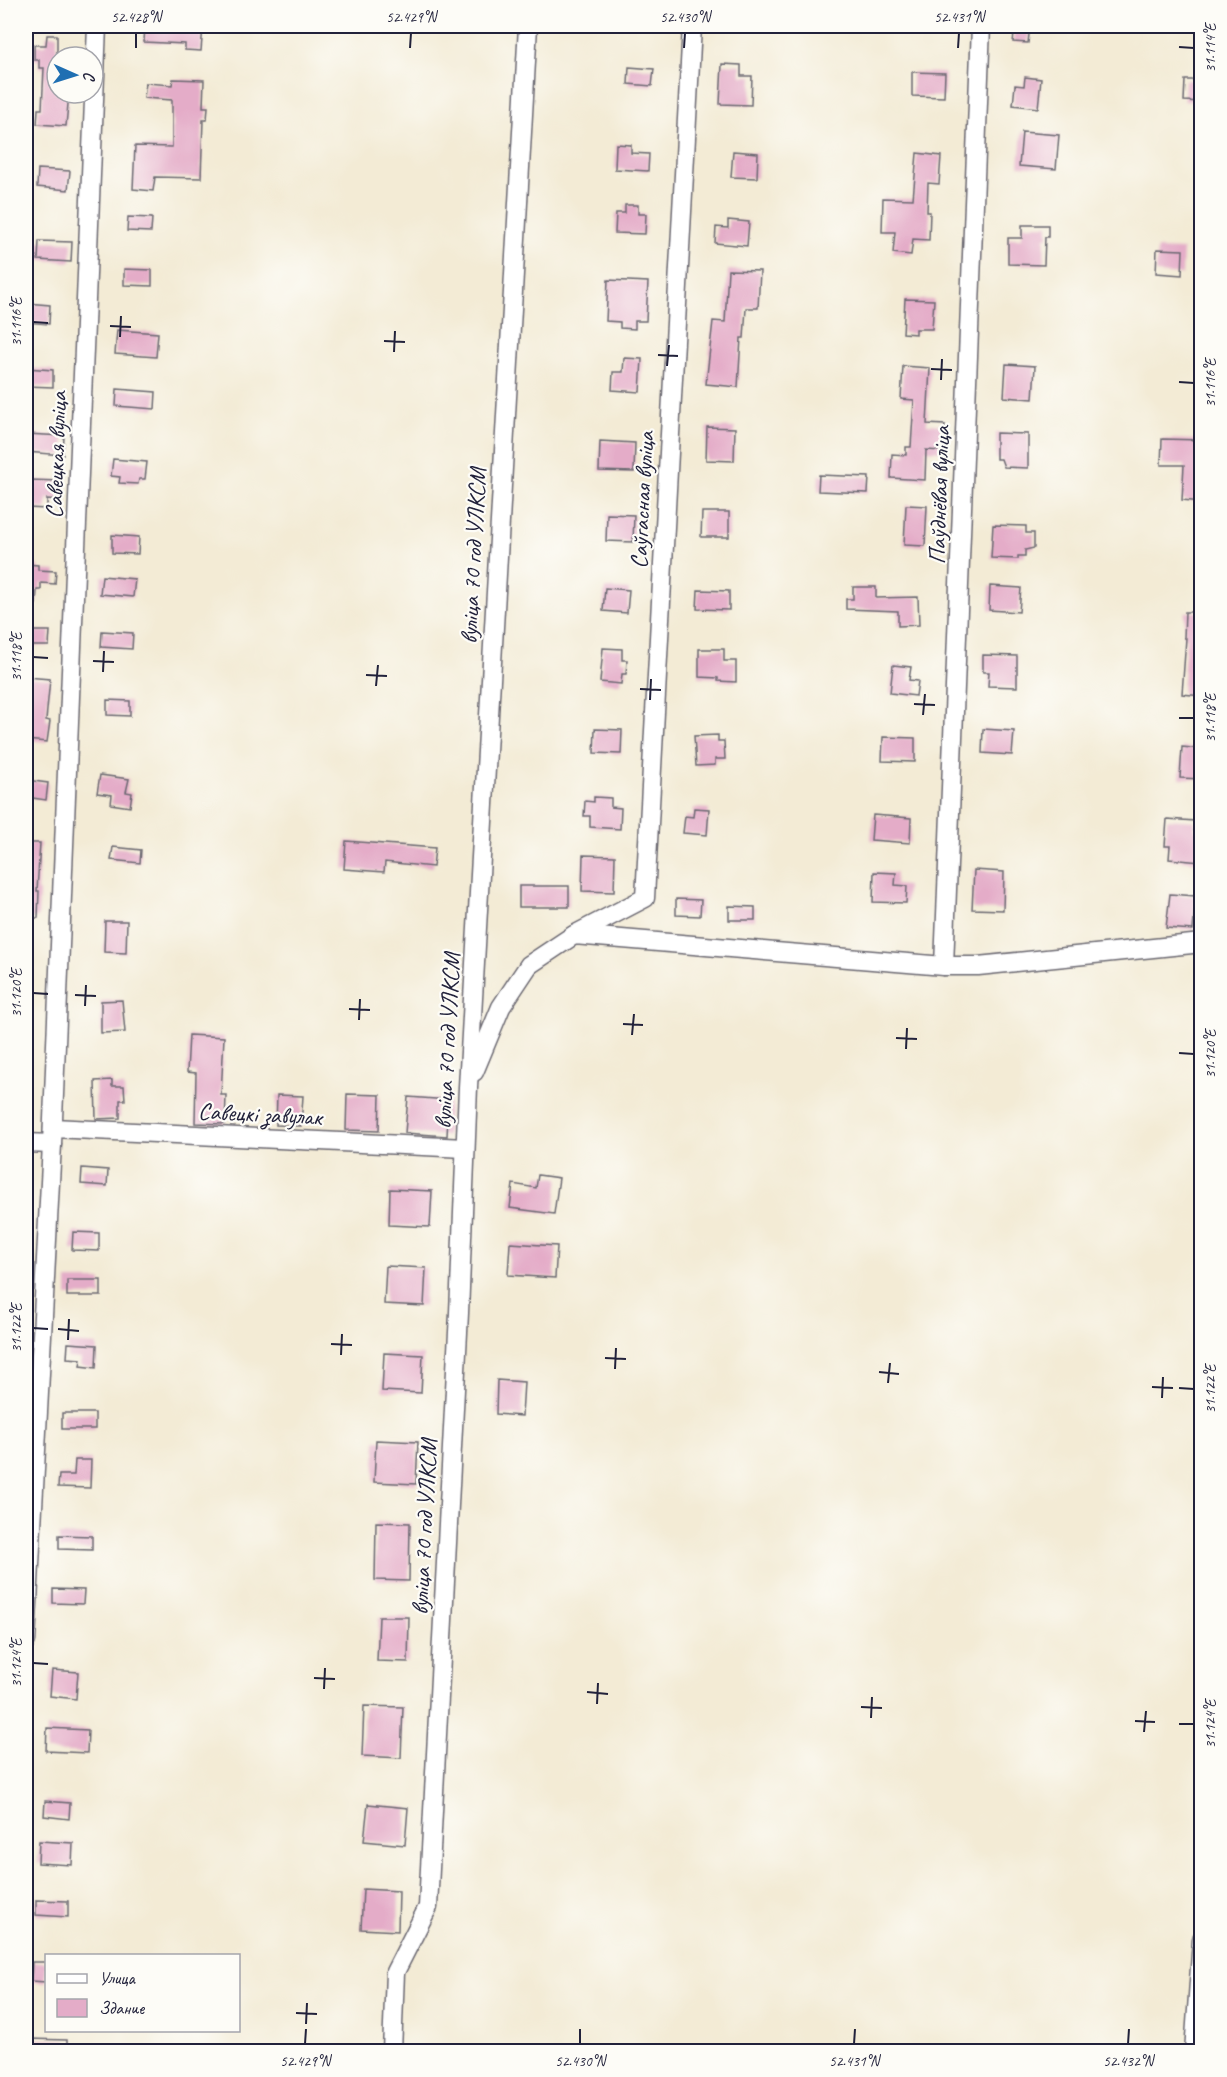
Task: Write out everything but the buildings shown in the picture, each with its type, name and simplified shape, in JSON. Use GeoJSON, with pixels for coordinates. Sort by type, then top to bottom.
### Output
{"type":"FeatureCollection","features":[{"type":"Feature","properties":{"kind":"street","name":"Савецкая вуліца"},"geometry":{"type":"LineString","coordinates":[[26,1641],[52,1136],[97,26]]}},
{"type":"Feature","properties":{"kind":"street","name":"вуліца 70 год УЛКСМ"},"geometry":{"type":"LineString","coordinates":[[392,2052],[395,1972],[428,1907],[459,1313],[468,1087],[528,26]]}},
{"type":"Feature","properties":{"kind":"street","name":"Саўгасная вуліца"},"geometry":{"type":"LineString","coordinates":[[574,935],[645,898],[692,26]]}},
{"type":"Feature","properties":{"kind":"street","name":"Паўднёвая вуліца"},"geometry":{"type":"LineString","coordinates":[[944,966],[981,26]]}},
{"type":"Feature","properties":{"kind":"street"},"geometry":{"type":"LineString","coordinates":[[468,1087],[501,1007],[529,965],[574,935],[944,966],[978,966],[1202,943]]}},
{"type":"Feature","properties":{"kind":"street","name":"Савецкі завулак"},"geometry":{"type":"LineString","coordinates":[[26,1143],[52,1136],[465,1148]]}},
{"type":"Feature","properties":{"kind":"street"},"geometry":{"type":"LineString","coordinates":[[1194,2052],[1202,1939]]}}]}
